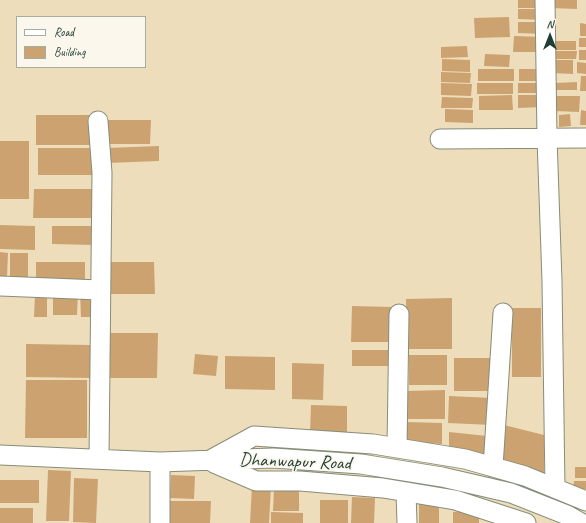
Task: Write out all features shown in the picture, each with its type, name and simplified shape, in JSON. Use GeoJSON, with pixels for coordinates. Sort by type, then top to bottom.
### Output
{"type":"FeatureCollection","features":[{"type":"Feature","properties":{"kind":"street"},"geometry":{"type":"LineString","coordinates":[[545,0],[547,138],[552,281],[555,488]]}},
{"type":"Feature","properties":{"kind":"street"},"geometry":{"type":"LineString","coordinates":[[98,121],[102,173],[99,459]]}},
{"type":"Feature","properties":{"kind":"street"},"geometry":{"type":"LineString","coordinates":[[440,139],[586,138]]}},
{"type":"Feature","properties":{"kind":"street"},"geometry":{"type":"LineString","coordinates":[[0,286],[100,290]]}},
{"type":"Feature","properties":{"kind":"street"},"geometry":{"type":"LineString","coordinates":[[493,467],[502,312]]}},
{"type":"Feature","properties":{"kind":"street"},"geometry":{"type":"LineString","coordinates":[[397,448],[399,314]]}},
{"type":"Feature","properties":{"kind":"street"},"geometry":{"type":"LineString","coordinates":[[209,460],[254,436],[373,444],[465,459],[525,476],[586,501]]}},
{"type":"Feature","properties":{"kind":"street","name":"Dhanwapur Road"},"geometry":{"type":"LineString","coordinates":[[0,455],[160,462],[273,458],[362,464],[442,477],[511,493],[581,523]]}},
{"type":"Feature","properties":{"kind":"street"},"geometry":{"type":"LineString","coordinates":[[209,460],[256,481],[300,481],[383,488],[455,500],[493,518],[526,523]]}},
{"type":"Feature","properties":{"kind":"street"},"geometry":{"type":"LineString","coordinates":[[160,462],[160,523]]}},
{"type":"Feature","properties":{"kind":"street"},"geometry":{"type":"LineString","coordinates":[[406,492],[407,523]]}},
{"type":"Feature","properties":{"kind":"building"},"geometry":{"type":"Polygon","coordinates":[[[518,0],[541,0],[541,8],[518,8],[518,0]]]}},
{"type":"Feature","properties":{"kind":"building"},"geometry":{"type":"Polygon","coordinates":[[[551,0],[577,0],[577,9],[551,8],[551,0]]]}},
{"type":"Feature","properties":{"kind":"building"},"geometry":{"type":"Polygon","coordinates":[[[518,9],[542,9],[542,20],[518,19],[518,9]]]}},
{"type":"Feature","properties":{"kind":"building"},"geometry":{"type":"Polygon","coordinates":[[[509,17],[510,37],[475,38],[474,18],[509,17]]]}},
{"type":"Feature","properties":{"kind":"building"},"geometry":{"type":"Polygon","coordinates":[[[518,22],[543,22],[543,34],[518,33],[518,22]]]}},
{"type":"Feature","properties":{"kind":"building"},"geometry":{"type":"Polygon","coordinates":[[[580,23],[586,24],[586,36],[580,36],[580,23]]]}},
{"type":"Feature","properties":{"kind":"building"},"geometry":{"type":"Polygon","coordinates":[[[514,36],[543,37],[543,52],[513,52],[514,36]]]}},
{"type":"Feature","properties":{"kind":"building"},"geometry":{"type":"Polygon","coordinates":[[[579,38],[586,38],[586,47],[579,47],[579,38]]]}},
{"type":"Feature","properties":{"kind":"building"},"geometry":{"type":"Polygon","coordinates":[[[553,41],[576,41],[576,50],[553,50],[553,41]]]}},
{"type":"Feature","properties":{"kind":"building"},"geometry":{"type":"Polygon","coordinates":[[[467,46],[468,57],[441,58],[441,47],[467,46]]]}},
{"type":"Feature","properties":{"kind":"building"},"geometry":{"type":"Polygon","coordinates":[[[579,50],[586,50],[586,60],[579,60],[579,50]]]}},
{"type":"Feature","properties":{"kind":"building"},"geometry":{"type":"Polygon","coordinates":[[[553,51],[577,51],[576,59],[553,59],[553,51]]]}},
{"type":"Feature","properties":{"kind":"building"},"geometry":{"type":"Polygon","coordinates":[[[485,54],[510,55],[509,67],[484,66],[485,54]]]}},
{"type":"Feature","properties":{"kind":"building"},"geometry":{"type":"Polygon","coordinates":[[[442,59],[470,60],[470,72],[442,71],[442,59]]]}},
{"type":"Feature","properties":{"kind":"building"},"geometry":{"type":"Polygon","coordinates":[[[553,60],[573,60],[573,74],[553,73],[553,60]]]}},
{"type":"Feature","properties":{"kind":"building"},"geometry":{"type":"Polygon","coordinates":[[[577,62],[586,63],[586,74],[577,73],[577,62]]]}},
{"type":"Feature","properties":{"kind":"building"},"geometry":{"type":"Polygon","coordinates":[[[478,69],[514,69],[514,81],[478,81],[478,69]]]}},
{"type":"Feature","properties":{"kind":"building"},"geometry":{"type":"Polygon","coordinates":[[[519,69],[544,69],[544,81],[519,81],[519,69]]]}},
{"type":"Feature","properties":{"kind":"building"},"geometry":{"type":"Polygon","coordinates":[[[441,72],[471,73],[470,83],[441,82],[441,72]]]}},
{"type":"Feature","properties":{"kind":"building"},"geometry":{"type":"Polygon","coordinates":[[[581,76],[586,76],[586,91],[580,91],[581,76]]]}},
{"type":"Feature","properties":{"kind":"building"},"geometry":{"type":"Polygon","coordinates":[[[577,82],[577,90],[555,90],[555,83],[577,82]]]}},
{"type":"Feature","properties":{"kind":"building"},"geometry":{"type":"Polygon","coordinates":[[[441,83],[472,84],[471,96],[441,95],[441,83]]]}},
{"type":"Feature","properties":{"kind":"building"},"geometry":{"type":"Polygon","coordinates":[[[477,83],[513,83],[513,94],[477,94],[477,83]]]}},
{"type":"Feature","properties":{"kind":"building"},"geometry":{"type":"Polygon","coordinates":[[[518,83],[544,83],[544,93],[518,93],[518,83]]]}},
{"type":"Feature","properties":{"kind":"building"},"geometry":{"type":"Polygon","coordinates":[[[512,95],[513,110],[479,110],[479,96],[512,95]]]}},
{"type":"Feature","properties":{"kind":"building"},"geometry":{"type":"Polygon","coordinates":[[[518,95],[544,95],[544,107],[518,108],[518,95]]]}},
{"type":"Feature","properties":{"kind":"building"},"geometry":{"type":"Polygon","coordinates":[[[556,96],[580,96],[579,112],[555,111],[556,96]]]}},
{"type":"Feature","properties":{"kind":"building"},"geometry":{"type":"Polygon","coordinates":[[[442,97],[473,98],[472,108],[441,108],[442,97]]]}},
{"type":"Feature","properties":{"kind":"building"},"geometry":{"type":"Polygon","coordinates":[[[445,109],[473,110],[473,123],[445,122],[445,109]]]}},
{"type":"Feature","properties":{"kind":"building"},"geometry":{"type":"Polygon","coordinates":[[[581,110],[586,111],[586,125],[580,125],[581,110]]]}},
{"type":"Feature","properties":{"kind":"building"},"geometry":{"type":"Polygon","coordinates":[[[570,114],[571,126],[559,127],[559,115],[570,114]]]}},
{"type":"Feature","properties":{"kind":"building"},"geometry":{"type":"Polygon","coordinates":[[[36,115],[95,115],[95,145],[36,145],[36,115]]]}},
{"type":"Feature","properties":{"kind":"building"},"geometry":{"type":"Polygon","coordinates":[[[105,120],[151,120],[150,144],[105,144],[105,120]]]}},
{"type":"Feature","properties":{"kind":"building"},"geometry":{"type":"Polygon","coordinates":[[[0,141],[29,141],[29,199],[0,199],[0,141]]]}},
{"type":"Feature","properties":{"kind":"building"},"geometry":{"type":"Polygon","coordinates":[[[159,146],[159,161],[107,163],[107,148],[159,146]]]}},
{"type":"Feature","properties":{"kind":"building"},"geometry":{"type":"Polygon","coordinates":[[[38,148],[94,148],[94,175],[38,175],[38,148]]]}},
{"type":"Feature","properties":{"kind":"building"},"geometry":{"type":"Polygon","coordinates":[[[34,189],[94,189],[91,218],[33,218],[34,189]]]}},
{"type":"Feature","properties":{"kind":"building"},"geometry":{"type":"Polygon","coordinates":[[[0,225],[35,226],[35,250],[0,249],[0,225]]]}},
{"type":"Feature","properties":{"kind":"building"},"geometry":{"type":"Polygon","coordinates":[[[52,226],[94,226],[94,245],[52,244],[52,226]]]}},
{"type":"Feature","properties":{"kind":"building"},"geometry":{"type":"Polygon","coordinates":[[[0,252],[8,253],[7,277],[0,277],[0,252]]]}},
{"type":"Feature","properties":{"kind":"building"},"geometry":{"type":"Polygon","coordinates":[[[10,253],[28,253],[28,279],[10,278],[10,253]]]}},
{"type":"Feature","properties":{"kind":"building"},"geometry":{"type":"Polygon","coordinates":[[[36,262],[85,262],[85,287],[36,287],[36,262]]]}},
{"type":"Feature","properties":{"kind":"building"},"geometry":{"type":"Polygon","coordinates":[[[106,262],[154,262],[155,294],[106,294],[106,262]]]}},
{"type":"Feature","properties":{"kind":"building"},"geometry":{"type":"Polygon","coordinates":[[[53,292],[78,292],[77,315],[53,315],[53,292]]]}},
{"type":"Feature","properties":{"kind":"building"},"geometry":{"type":"Polygon","coordinates":[[[80,292],[96,292],[97,317],[81,317],[80,292]]]}},
{"type":"Feature","properties":{"kind":"building"},"geometry":{"type":"Polygon","coordinates":[[[35,295],[47,295],[47,317],[34,317],[35,295]]]}},
{"type":"Feature","properties":{"kind":"building"},"geometry":{"type":"Polygon","coordinates":[[[452,298],[452,349],[407,349],[406,299],[452,298]]]}},
{"type":"Feature","properties":{"kind":"building"},"geometry":{"type":"Polygon","coordinates":[[[352,306],[393,307],[393,342],[351,342],[352,306]]]}},
{"type":"Feature","properties":{"kind":"building"},"geometry":{"type":"Polygon","coordinates":[[[512,308],[541,308],[541,377],[512,377],[512,308]]]}},
{"type":"Feature","properties":{"kind":"building"},"geometry":{"type":"Polygon","coordinates":[[[105,333],[158,333],[157,378],[105,378],[105,333]]]}},
{"type":"Feature","properties":{"kind":"building"},"geometry":{"type":"Polygon","coordinates":[[[26,344],[91,345],[90,378],[26,377],[26,344]]]}},
{"type":"Feature","properties":{"kind":"building"},"geometry":{"type":"Polygon","coordinates":[[[352,350],[395,350],[395,366],[352,366],[352,350]]]}},
{"type":"Feature","properties":{"kind":"building"},"geometry":{"type":"Polygon","coordinates":[[[195,354],[218,356],[216,376],[193,374],[195,354]]]}},
{"type":"Feature","properties":{"kind":"building"},"geometry":{"type":"Polygon","coordinates":[[[409,355],[447,355],[447,385],[409,385],[409,355]]]}},
{"type":"Feature","properties":{"kind":"building"},"geometry":{"type":"Polygon","coordinates":[[[225,356],[275,357],[275,390],[225,389],[225,356]]]}},
{"type":"Feature","properties":{"kind":"building"},"geometry":{"type":"Polygon","coordinates":[[[454,358],[494,358],[494,391],[454,391],[454,358]]]}},
{"type":"Feature","properties":{"kind":"building"},"geometry":{"type":"Polygon","coordinates":[[[292,363],[324,364],[323,400],[292,399],[292,363]]]}},
{"type":"Feature","properties":{"kind":"building"},"geometry":{"type":"Polygon","coordinates":[[[26,380],[87,380],[87,438],[25,438],[26,380]]]}},
{"type":"Feature","properties":{"kind":"building"},"geometry":{"type":"Polygon","coordinates":[[[445,390],[445,419],[407,419],[407,391],[445,390]]]}},
{"type":"Feature","properties":{"kind":"building"},"geometry":{"type":"Polygon","coordinates":[[[449,396],[493,398],[492,425],[448,423],[449,396]]]}},
{"type":"Feature","properties":{"kind":"building"},"geometry":{"type":"Polygon","coordinates":[[[311,405],[347,406],[347,434],[310,433],[311,405]]]}},
{"type":"Feature","properties":{"kind":"building"},"geometry":{"type":"Polygon","coordinates":[[[407,422],[442,423],[442,444],[407,442],[407,422]]]}},
{"type":"Feature","properties":{"kind":"building"},"geometry":{"type":"Polygon","coordinates":[[[504,425],[544,435],[544,473],[503,463],[504,425]]]}},
{"type":"Feature","properties":{"kind":"building"},"geometry":{"type":"Polygon","coordinates":[[[449,432],[487,436],[487,456],[449,453],[449,432]]]}},
{"type":"Feature","properties":{"kind":"building"},"geometry":{"type":"Polygon","coordinates":[[[575,467],[586,467],[586,478],[575,478],[575,467]]]}},
{"type":"Feature","properties":{"kind":"building"},"geometry":{"type":"Polygon","coordinates":[[[48,470],[71,471],[69,521],[46,521],[48,470]]]}},
{"type":"Feature","properties":{"kind":"building"},"geometry":{"type":"Polygon","coordinates":[[[171,475],[195,476],[194,499],[170,498],[171,475]]]}},
{"type":"Feature","properties":{"kind":"building"},"geometry":{"type":"Polygon","coordinates":[[[74,478],[98,479],[96,523],[73,522],[74,478]]]}},
{"type":"Feature","properties":{"kind":"building"},"geometry":{"type":"Polygon","coordinates":[[[0,480],[39,480],[39,503],[0,503],[0,480]]]}},
{"type":"Feature","properties":{"kind":"building"},"geometry":{"type":"Polygon","coordinates":[[[574,481],[586,481],[586,489],[573,489],[574,481]]]}},
{"type":"Feature","properties":{"kind":"building"},"geometry":{"type":"Polygon","coordinates":[[[252,486],[271,487],[269,523],[250,523],[252,486]]]}},
{"type":"Feature","properties":{"kind":"building"},"geometry":{"type":"Polygon","coordinates":[[[274,488],[299,488],[299,511],[273,511],[274,488]]]}},
{"type":"Feature","properties":{"kind":"building"},"geometry":{"type":"Polygon","coordinates":[[[352,497],[375,498],[374,523],[351,523],[352,497]]]}},
{"type":"Feature","properties":{"kind":"building"},"geometry":{"type":"Polygon","coordinates":[[[320,500],[348,500],[348,523],[320,523],[320,500]]]}},
{"type":"Feature","properties":{"kind":"building"},"geometry":{"type":"Polygon","coordinates":[[[169,501],[211,501],[210,523],[169,523],[169,501]]]}},
{"type":"Feature","properties":{"kind":"building"},"geometry":{"type":"Polygon","coordinates":[[[439,501],[439,523],[419,523],[419,502],[439,501]]]}},
{"type":"Feature","properties":{"kind":"building"},"geometry":{"type":"Polygon","coordinates":[[[0,508],[33,508],[33,523],[0,523],[0,508]]]}},
{"type":"Feature","properties":{"kind":"building"},"geometry":{"type":"Polygon","coordinates":[[[479,511],[479,523],[453,523],[453,512],[479,511]]]}},
{"type":"Feature","properties":{"kind":"building"},"geometry":{"type":"Polygon","coordinates":[[[271,512],[303,513],[303,523],[271,523],[271,512]]]}}]}
